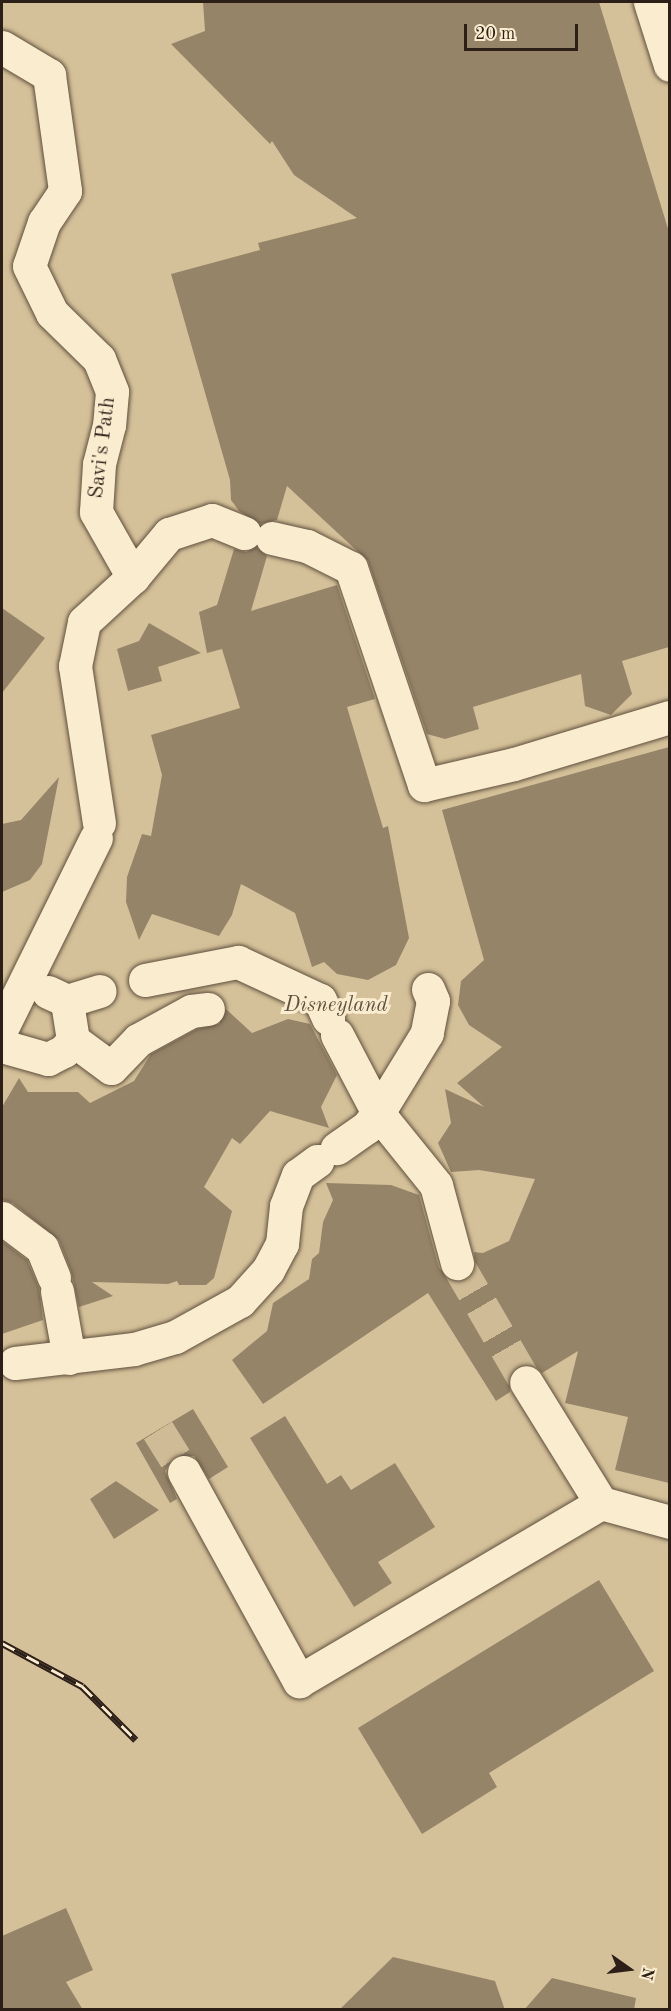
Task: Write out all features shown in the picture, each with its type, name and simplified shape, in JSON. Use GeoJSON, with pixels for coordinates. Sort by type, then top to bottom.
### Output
{"type":"FeatureCollection","features":[{"type":"Feature","properties":{"kind":"street"},"geometry":{"type":"LineString","coordinates":[[650,2],[669,64]]}},
{"type":"Feature","properties":{"kind":"street","name":"Savi's Path"},"geometry":{"type":"LineString","coordinates":[[2,47],[49,75],[65,191],[44,222],[29,266],[52,313],[99,359],[112,392],[109,425],[99,464],[96,512],[133,578]]}},
{"type":"Feature","properties":{"kind":"street"},"geometry":{"type":"LineString","coordinates":[[2,1028],[98,831],[75,666],[84,622],[133,578],[170,534],[212,520],[258,535],[308,546],[351,568],[424,785],[514,764],[669,717]]}},
{"type":"Feature","properties":{"kind":"street"},"geometry":{"type":"LineString","coordinates":[[67,1001],[73,1040],[111,1068],[138,1040],[191,1011],[215,991],[238,962],[320,1000],[378,1113],[436,1185],[457,1263]]}},
{"type":"Feature","properties":{"kind":"street"},"geometry":{"type":"LineString","coordinates":[[24,980],[67,1001],[118,986],[215,991]]}},
{"type":"Feature","properties":{"kind":"street"},"geometry":{"type":"LineString","coordinates":[[15,1363],[134,1349],[174,1337],[240,1301],[268,1270],[282,1244],[286,1206],[298,1175],[367,1127],[427,1033],[433,1001],[428,989]]}},
{"type":"Feature","properties":{"kind":"street"},"geometry":{"type":"LineString","coordinates":[[2,1046],[48,1059],[73,1040]]}},
{"type":"Feature","properties":{"kind":"street"},"geometry":{"type":"LineString","coordinates":[[2,1218],[42,1248],[56,1284],[69,1358]]}},
{"type":"Feature","properties":{"kind":"street"},"geometry":{"type":"LineString","coordinates":[[526,1382],[601,1503],[669,1522]]}},
{"type":"Feature","properties":{"kind":"street"},"geometry":{"type":"LineString","coordinates":[[184,1472],[299,1681],[601,1503]]}},
{"type":"Feature","properties":{"kind":"green space","name":"Disneyland"},"geometry":{"type":"Polygon","coordinates":[[[2,2],[669,2],[669,2009],[2,2009],[2,2]]]}},
{"type":"Feature","properties":{"kind":"building"},"geometry":{"type":"Polygon","coordinates":[[[203,2],[599,2],[669,232],[669,647],[622,661],[632,694],[611,715],[585,706],[581,674],[473,707],[479,729],[445,739],[427,734],[368,561],[287,486],[277,520],[260,524],[239,511],[231,500],[230,480],[171,274],[260,250],[258,243],[357,218],[294,175],[272,141],[270,144],[171,44],[205,31],[203,2]]]}},
{"type":"Feature","properties":{"kind":"building"},"geometry":{"type":"Polygon","coordinates":[[[256,547],[267,556],[251,611],[337,585],[375,699],[347,707],[383,828],[388,826],[409,938],[396,965],[368,980],[337,974],[324,962],[312,967],[295,913],[241,884],[232,915],[219,936],[152,914],[139,940],[126,902],[127,877],[142,834],[151,836],[162,775],[151,735],[240,708],[222,649],[207,653],[199,612],[217,605],[234,549],[246,552],[256,547]]]}},
{"type":"Feature","properties":{"kind":"building"},"geometry":{"type":"Polygon","coordinates":[[[2,608],[45,638],[2,693],[2,608]]]}},
{"type":"Feature","properties":{"kind":"building"},"geometry":{"type":"Polygon","coordinates":[[[149,623],[201,653],[158,667],[162,681],[128,691],[117,649],[139,641],[149,623]]]}},
{"type":"Feature","properties":{"kind":"building"},"geometry":{"type":"Polygon","coordinates":[[[669,747],[669,1483],[615,1470],[628,1417],[565,1403],[578,1351],[542,1373],[534,1365],[517,1366],[509,1374],[510,1392],[496,1401],[428,1293],[263,1404],[232,1360],[267,1331],[273,1303],[309,1279],[312,1259],[319,1253],[323,1222],[333,1200],[326,1183],[391,1185],[419,1195],[439,1268],[452,1281],[461,1281],[475,1268],[474,1252],[483,1253],[509,1241],[535,1179],[479,1170],[451,1172],[438,1143],[451,1123],[445,1089],[484,1107],[457,1083],[502,1047],[469,1025],[458,1005],[461,981],[484,960],[442,810],[669,747]]]}},
{"type":"Feature","properties":{"kind":"building"},"geometry":{"type":"Polygon","coordinates":[[[59,777],[42,864],[30,880],[2,892],[2,824],[21,820],[59,777]]]}},
{"type":"Feature","properties":{"kind":"building"},"geometry":{"type":"Polygon","coordinates":[[[226,1009],[252,1033],[288,1019],[310,1024],[337,1075],[321,1107],[329,1128],[270,1111],[240,1144],[232,1138],[204,1187],[232,1211],[214,1278],[206,1285],[179,1285],[177,1281],[168,1284],[92,1282],[113,1296],[79,1307],[71,1271],[59,1240],[13,1203],[2,1200],[2,1107],[19,1078],[28,1092],[78,1092],[90,1103],[134,1081],[151,1054],[197,1029],[219,1024],[226,1009]]]}},
{"type":"Feature","properties":{"kind":"building"},"geometry":{"type":"Polygon","coordinates":[[[2,1241],[27,1260],[39,1288],[43,1320],[2,1334],[2,1241]]]}},
{"type":"Feature","properties":{"kind":"building"},"geometry":{"type":"Polygon","coordinates":[[[193,1409],[228,1467],[209,1479],[194,1456],[174,1456],[165,1471],[177,1499],[170,1503],[136,1443],[193,1409]]]}},
{"type":"Feature","properties":{"kind":"building"},"geometry":{"type":"Polygon","coordinates":[[[285,1416],[327,1484],[341,1475],[351,1490],[395,1463],[435,1527],[378,1562],[392,1583],[354,1607],[250,1438],[285,1416]]]}},
{"type":"Feature","properties":{"kind":"building"},"geometry":{"type":"Polygon","coordinates":[[[116,1481],[159,1510],[114,1539],[90,1499],[116,1481]]]}},
{"type":"Feature","properties":{"kind":"building"},"geometry":{"type":"Polygon","coordinates":[[[599,1580],[654,1671],[489,1773],[497,1787],[422,1834],[358,1728],[599,1580]]]}},
{"type":"Feature","properties":{"kind":"building"},"geometry":{"type":"Polygon","coordinates":[[[66,1908],[93,1970],[66,1982],[83,2010],[2,2010],[2,1936],[66,1908]]]}},
{"type":"Feature","properties":{"kind":"building"},"geometry":{"type":"Polygon","coordinates":[[[393,1957],[495,1981],[505,2010],[339,2010],[393,1957]]]}},
{"type":"Feature","properties":{"kind":"building"},"geometry":{"type":"Polygon","coordinates":[[[552,1978],[636,1998],[634,2010],[524,2010],[552,1978]]]}},
{"type":"Feature","properties":{"kind":"tunnel"},"geometry":{"type":"LineString","coordinates":[[457,1263],[526,1382]]}},
{"type":"Feature","properties":{"kind":"tunnel"},"geometry":{"type":"LineString","coordinates":[[158,1430],[184,1472]]}},
{"type":"Feature","properties":{"kind":"railway"},"geometry":{"type":"LineString","coordinates":[[2,1643],[82,1686],[136,1740]]}}]}
